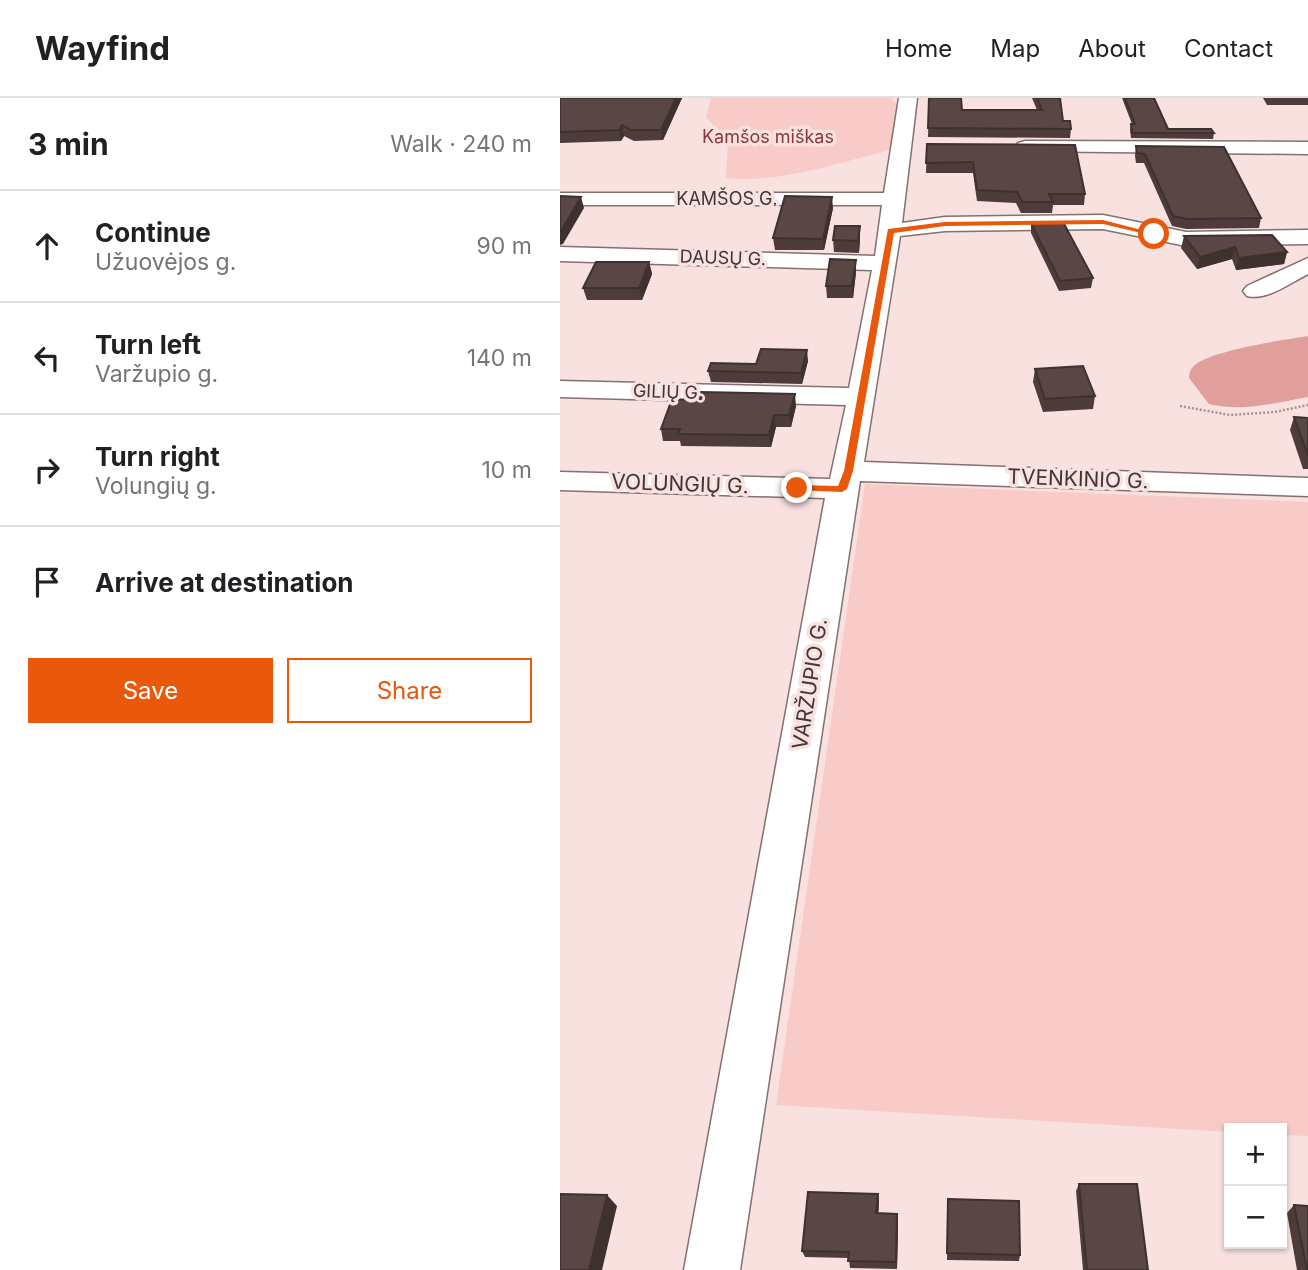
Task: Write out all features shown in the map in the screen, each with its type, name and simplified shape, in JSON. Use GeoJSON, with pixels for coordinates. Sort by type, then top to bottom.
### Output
{"type":"FeatureCollection","features":[{"type":"Feature","properties":{"kind":"street","name":"VARŽUPIO G."},"geometry":{"type":"LineString","coordinates":[[712,1270],[845,480],[885,263],[893,199],[908,146],[908,98]]}},
{"type":"Feature","properties":{"kind":"street"},"geometry":{"type":"LineString","coordinates":[[1010,147],[1308,148]]}},
{"type":"Feature","properties":{"kind":"street","name":"KAMŠOS G."},"geometry":{"type":"LineString","coordinates":[[560,199],[893,199]]}},
{"type":"Feature","properties":{"kind":"street"},"geometry":{"type":"LineString","coordinates":[[890,231],[945,224],[1103,222],[1186,239],[1308,237]]}},
{"type":"Feature","properties":{"kind":"street","name":"DAUSŲ G."},"geometry":{"type":"LineString","coordinates":[[560,254],[885,263]]}},
{"type":"Feature","properties":{"kind":"street"},"geometry":{"type":"LineString","coordinates":[[1255,291],[1308,265]]}},
{"type":"Feature","properties":{"kind":"street","name":"GILIŲ G."},"geometry":{"type":"LineString","coordinates":[[560,389],[860,397]]}},
{"type":"Feature","properties":{"kind":"street","name":"VOLUNGIŲ G."},"geometry":{"type":"LineString","coordinates":[[560,481],[845,480]]}},
{"type":"Feature","properties":{"kind":"street","name":"TVENKINIO G."},"geometry":{"type":"LineString","coordinates":[[845,480],[1308,487]]}},
{"type":"Feature","properties":{"kind":"path"},"geometry":{"type":"LineString","coordinates":[[1180,406],[1230,415],[1275,412],[1308,405]]}},
{"type":"Feature","properties":{"kind":"green space","name":"Kamšos miškas"},"geometry":{"type":"Polygon","coordinates":[[[711,98],[891,98],[901,108],[893,149],[788,175],[726,178],[728,141],[706,117],[711,98]]]}},
{"type":"Feature","properties":{"kind":"green space"},"geometry":{"type":"Polygon","coordinates":[[[865,484],[1308,502],[1308,1136],[1287,1135],[1287,1123],[1224,1123],[1224,1132],[776,1105],[865,484]]]}},
{"type":"Feature","properties":{"kind":"shaded area"},"geometry":{"type":"Polygon","coordinates":[[[1308,336],[1308,397],[1258,406],[1209,404],[1189,378],[1196,364],[1218,354],[1308,336]]]}},
{"type":"Feature","properties":{"kind":"building"},"geometry":{"type":"Polygon","coordinates":[[[560,98],[676,98],[661,130],[631,130],[622,125],[619,130],[560,132],[560,98]]]}},
{"type":"Feature","properties":{"kind":"building"},"geometry":{"type":"Polygon","coordinates":[[[929,98],[961,98],[962,110],[1042,110],[1037,98],[1060,98],[1063,121],[1070,121],[1071,129],[928,128],[929,98]]]}},
{"type":"Feature","properties":{"kind":"building"},"geometry":{"type":"Polygon","coordinates":[[[1125,98],[1154,98],[1168,129],[1211,129],[1214,133],[1132,133],[1131,124],[1135,124],[1125,98]]]}},
{"type":"Feature","properties":{"kind":"building"},"geometry":{"type":"Polygon","coordinates":[[[927,144],[1075,145],[1085,194],[1049,194],[1053,202],[1022,202],[1017,192],[977,190],[973,162],[926,163],[927,144]]]}},
{"type":"Feature","properties":{"kind":"building"},"geometry":{"type":"Polygon","coordinates":[[[1136,146],[1224,147],[1261,218],[1188,219],[1173,216],[1145,154],[1137,153],[1136,146]]]}},
{"type":"Feature","properties":{"kind":"building"},"geometry":{"type":"Polygon","coordinates":[[[560,196],[581,197],[560,233],[560,196]]]}},
{"type":"Feature","properties":{"kind":"building"},"geometry":{"type":"Polygon","coordinates":[[[785,196],[832,197],[823,239],[773,238],[785,196]]]}},
{"type":"Feature","properties":{"kind":"building"},"geometry":{"type":"Polygon","coordinates":[[[1063,222],[1093,278],[1060,281],[1031,223],[1063,222]]]}},
{"type":"Feature","properties":{"kind":"building"},"geometry":{"type":"Polygon","coordinates":[[[835,226],[860,226],[858,241],[833,240],[835,226]]]}},
{"type":"Feature","properties":{"kind":"building"},"geometry":{"type":"Polygon","coordinates":[[[1272,235],[1287,252],[1239,258],[1235,247],[1200,257],[1184,236],[1272,235]]]}},
{"type":"Feature","properties":{"kind":"building"},"geometry":{"type":"Polygon","coordinates":[[[830,259],[856,260],[852,286],[826,286],[830,259]]]}},
{"type":"Feature","properties":{"kind":"building"},"geometry":{"type":"Polygon","coordinates":[[[596,262],[649,262],[639,288],[583,288],[596,262]]]}},
{"type":"Feature","properties":{"kind":"building"},"geometry":{"type":"Polygon","coordinates":[[[761,349],[807,350],[801,373],[708,371],[711,363],[756,364],[761,349]]]}},
{"type":"Feature","properties":{"kind":"building"},"geometry":{"type":"Polygon","coordinates":[[[1083,366],[1095,396],[1045,399],[1035,369],[1083,366]]]}},
{"type":"Feature","properties":{"kind":"building"},"geometry":{"type":"Polygon","coordinates":[[[700,392],[795,394],[789,415],[774,415],[769,435],[678,434],[680,429],[661,429],[672,399],[693,400],[700,392]]]}},
{"type":"Feature","properties":{"kind":"building"},"geometry":{"type":"Polygon","coordinates":[[[1294,417],[1308,418],[1308,456],[1294,417]]]}},
{"type":"Feature","properties":{"kind":"building"},"geometry":{"type":"Polygon","coordinates":[[[1079,1184],[1137,1184],[1148,1270],[1087,1270],[1079,1184]]]}},
{"type":"Feature","properties":{"kind":"building"},"geometry":{"type":"Polygon","coordinates":[[[808,1192],[878,1194],[876,1213],[897,1214],[896,1262],[848,1261],[849,1252],[802,1251],[808,1192]]]}},
{"type":"Feature","properties":{"kind":"building"},"geometry":{"type":"Polygon","coordinates":[[[560,1194],[607,1195],[589,1270],[560,1270],[560,1194]]]}},
{"type":"Feature","properties":{"kind":"building"},"geometry":{"type":"Polygon","coordinates":[[[948,1199],[1019,1201],[1020,1255],[947,1253],[948,1199]]]}},
{"type":"Feature","properties":{"kind":"building"},"geometry":{"type":"Polygon","coordinates":[[[1294,1205],[1308,1206],[1308,1270],[1307,1270],[1294,1205]]]}},
{"type":"Feature","properties":{"kind":"route"},"geometry":{"type":"LineString","coordinates":[[797,488],[842,489],[848,471],[890,231],[945,224],[1103,222],[1154,234]]}}]}
